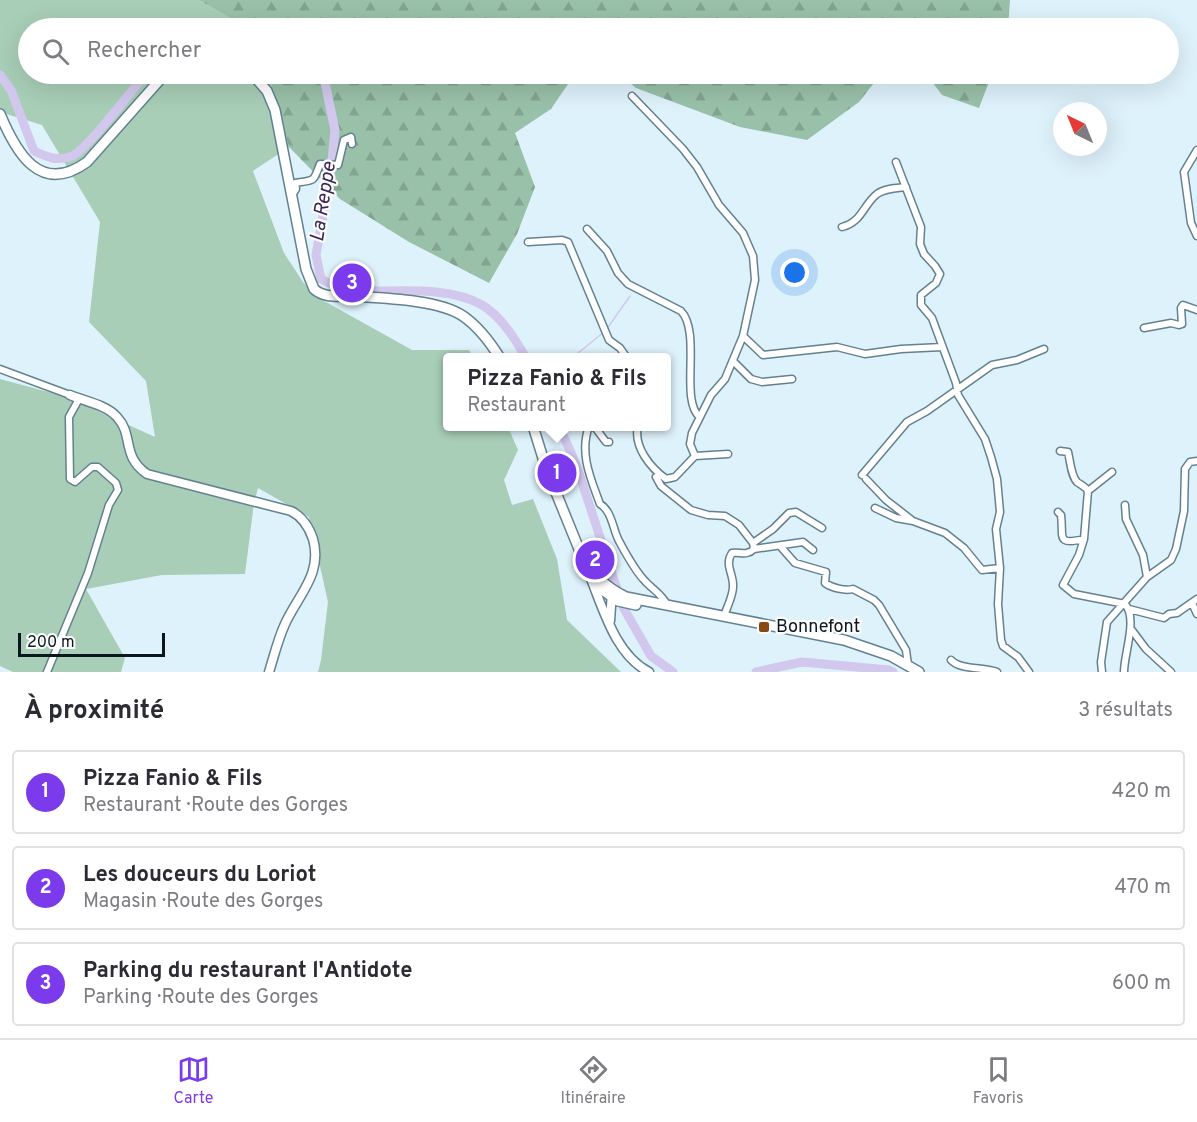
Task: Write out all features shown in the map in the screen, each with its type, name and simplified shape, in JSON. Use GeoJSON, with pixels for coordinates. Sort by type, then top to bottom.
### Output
{"type":"FeatureCollection","features":[{"type":"Feature","properties":{"kind":"main road"},"geometry":{"type":"LineString","coordinates":[[0,114],[16,148],[32,166],[59,174],[77,169],[87,162],[156,84]]}},
{"type":"Feature","properties":{"kind":"main road"},"geometry":{"type":"LineString","coordinates":[[261,84],[267,91],[275,111],[306,269],[311,284],[318,293],[328,296],[409,300],[451,310],[463,316],[478,329],[497,353]]}},
{"type":"Feature","properties":{"kind":"main road"},"geometry":{"type":"LineString","coordinates":[[535,431],[546,468],[591,579],[624,603],[774,627]]}},
{"type":"Feature","properties":{"kind":"main road"},"geometry":{"type":"LineString","coordinates":[[581,554],[612,596],[627,597],[862,644],[919,672]]}},
{"type":"Feature","properties":{"kind":"street"},"geometry":{"type":"LineString","coordinates":[[632,96],[697,167],[719,205],[743,233],[750,245],[756,272],[734,362],[725,379],[711,395],[692,433],[690,444],[695,456]]}},
{"type":"Feature","properties":{"kind":"street"},"geometry":{"type":"LineString","coordinates":[[291,195],[295,192],[295,183],[316,178],[320,164],[338,165],[344,140],[351,137],[352,144]]}},
{"type":"Feature","properties":{"kind":"street"},"geometry":{"type":"LineString","coordinates":[[1197,150],[1184,172],[1191,223],[1197,236]]}},
{"type":"Feature","properties":{"kind":"street"},"geometry":{"type":"LineString","coordinates":[[897,162],[921,227],[920,244],[924,254],[940,274],[936,283],[921,295],[920,300],[924,311],[932,318],[956,383],[958,395],[985,439],[997,479],[999,512],[996,529],[1000,568],[998,604],[1001,640],[1003,646],[1018,657],[1029,672]]}},
{"type":"Feature","properties":{"kind":"street"},"geometry":{"type":"LineString","coordinates":[[842,227],[852,224],[878,193],[891,188],[906,187]]}},
{"type":"Feature","properties":{"kind":"street"},"geometry":{"type":"LineString","coordinates":[[587,230],[607,251],[618,273],[628,284],[681,311],[685,316],[690,336],[689,370],[693,404],[695,414],[700,417]]}},
{"type":"Feature","properties":{"kind":"street"},"geometry":{"type":"LineString","coordinates":[[528,242],[562,240],[568,242],[609,340],[624,353]]}},
{"type":"Feature","properties":{"kind":"street"},"geometry":{"type":"LineString","coordinates":[[1144,328],[1171,323],[1182,324],[1181,308],[1183,305],[1197,310]]}},
{"type":"Feature","properties":{"kind":"street"},"geometry":{"type":"LineString","coordinates":[[742,336],[763,355],[837,347],[865,354],[942,347]]}},
{"type":"Feature","properties":{"kind":"street"},"geometry":{"type":"LineString","coordinates":[[914,521],[886,500],[864,477],[907,422],[997,363],[1017,360],[1044,349]]}},
{"type":"Feature","properties":{"kind":"street"},"geometry":{"type":"LineString","coordinates":[[734,362],[751,378],[762,382],[792,379]]}},
{"type":"Feature","properties":{"kind":"street"},"geometry":{"type":"LineString","coordinates":[[0,369],[116,415],[122,424],[134,461],[147,474],[291,511],[305,521],[315,547],[313,574],[284,625],[269,672]]}},
{"type":"Feature","properties":{"kind":"street"},"geometry":{"type":"LineString","coordinates":[[47,672],[88,573],[109,505],[118,490],[116,483],[98,467],[92,467],[75,482],[70,478],[69,417],[79,399]]}},
{"type":"Feature","properties":{"kind":"street"},"geometry":{"type":"LineString","coordinates":[[588,431],[585,441],[587,467],[600,504],[610,516],[619,541],[637,570],[664,599],[662,605]]}},
{"type":"Feature","properties":{"kind":"street"},"geometry":{"type":"LineString","coordinates":[[598,431],[609,442]]}},
{"type":"Feature","properties":{"kind":"street"},"geometry":{"type":"LineString","coordinates":[[637,431],[639,443],[646,459],[659,475],[669,479],[675,477],[695,456],[728,454]]}},
{"type":"Feature","properties":{"kind":"street"},"geometry":{"type":"LineString","coordinates":[[1060,451],[1068,452],[1073,476],[1077,483],[1088,491],[1084,539],[1079,555],[1063,585],[1074,594],[1122,604],[1129,609],[1164,618],[1195,601],[1197,614]]}},
{"type":"Feature","properties":{"kind":"street"},"geometry":{"type":"LineString","coordinates":[[1102,672],[1101,662],[1107,622],[1147,577],[1171,560],[1176,549],[1184,511],[1185,469],[1190,462],[1197,460]]}},
{"type":"Feature","properties":{"kind":"street"},"geometry":{"type":"LineString","coordinates":[[1088,491],[1112,472]]}},
{"type":"Feature","properties":{"kind":"street"},"geometry":{"type":"LineString","coordinates":[[659,475],[656,481],[691,510],[708,515],[725,516],[742,527],[754,546]]}},
{"type":"Feature","properties":{"kind":"street"},"geometry":{"type":"LineString","coordinates":[[1125,505],[1126,519],[1143,555],[1147,577]]}},
{"type":"Feature","properties":{"kind":"street"},"geometry":{"type":"LineString","coordinates":[[874,508],[896,518],[914,521],[945,533],[964,548],[982,570],[1000,568]]}},
{"type":"Feature","properties":{"kind":"street"},"geometry":{"type":"LineString","coordinates":[[724,616],[734,585],[729,572],[729,557],[732,553],[746,554],[789,513],[796,512],[822,528]]}},
{"type":"Feature","properties":{"kind":"street"},"geometry":{"type":"LineString","coordinates":[[1058,512],[1061,515],[1063,538],[1066,542],[1071,543],[1084,539]]}},
{"type":"Feature","properties":{"kind":"street"},"geometry":{"type":"LineString","coordinates":[[754,546],[780,546],[802,542],[813,550]]}},
{"type":"Feature","properties":{"kind":"street"},"geometry":{"type":"LineString","coordinates":[[780,546],[795,563],[826,572],[825,583],[828,585],[846,590],[853,589],[874,600],[906,650],[908,665]]}},
{"type":"Feature","properties":{"kind":"street"},"geometry":{"type":"LineString","coordinates":[[591,579],[606,608],[611,627],[627,654],[649,672]]}},
{"type":"Feature","properties":{"kind":"street"},"geometry":{"type":"LineString","coordinates":[[606,608],[612,596]]}},
{"type":"Feature","properties":{"kind":"street"},"geometry":{"type":"LineString","coordinates":[[606,608],[624,603]]}},
{"type":"Feature","properties":{"kind":"street"},"geometry":{"type":"LineString","coordinates":[[1124,672],[1131,629],[1129,609]]}},
{"type":"Feature","properties":{"kind":"street"},"geometry":{"type":"LineString","coordinates":[[1131,629],[1146,649],[1171,672]]}},
{"type":"Feature","properties":{"kind":"street"},"geometry":{"type":"LineString","coordinates":[[951,660],[955,664],[986,668],[997,672]]}},
{"type":"Feature","properties":{"kind":"green space"},"geometry":{"type":"Polygon","coordinates":[[[0,0],[199,0],[230,18],[18,18],[18,84],[271,84],[289,147],[253,171],[284,253],[303,282],[317,297],[412,350],[469,350],[471,353],[443,353],[443,431],[510,431],[518,450],[504,480],[512,505],[533,499],[557,559],[567,620],[621,672],[318,672],[328,602],[309,517],[258,488],[245,574],[162,575],[86,589],[125,658],[121,672],[13,672],[0,666],[0,379],[67,397],[155,437],[146,381],[89,322],[100,222],[42,125],[0,112],[0,0]]]}},
{"type":"Feature","properties":{"kind":"green space"},"geometry":{"type":"Polygon","coordinates":[[[199,0],[1010,0],[1009,18],[230,18],[199,0]]]}},
{"type":"Feature","properties":{"kind":"green space"},"geometry":{"type":"Polygon","coordinates":[[[271,84],[568,84],[551,109],[515,133],[535,187],[517,234],[489,283],[409,242],[340,199],[289,147],[271,84]]]}},
{"type":"Feature","properties":{"kind":"green space"},"geometry":{"type":"Polygon","coordinates":[[[631,84],[873,84],[859,102],[807,140],[740,127],[636,88],[631,84]]]}},
{"type":"Feature","properties":{"kind":"green space"},"geometry":{"type":"Polygon","coordinates":[[[934,84],[988,84],[979,108],[942,95],[934,84]]]}},
{"type":"Feature","properties":{"kind":"waterway","name":"La Reppe"},"geometry":{"type":"LineString","coordinates":[[0,75],[11,90],[34,151],[47,157],[60,159],[70,157],[87,144],[138,84]]}},
{"type":"Feature","properties":{"kind":"waterway","name":"La Reppe"},"geometry":{"type":"LineString","coordinates":[[325,84],[335,130],[331,170],[316,255],[321,279],[341,287],[378,291],[445,293],[470,300],[482,305],[495,315],[523,353]]}},
{"type":"Feature","properties":{"kind":"waterway"},"geometry":{"type":"LineString","coordinates":[[606,330],[630,296]]}},
{"type":"Feature","properties":{"kind":"waterway"},"geometry":{"type":"LineString","coordinates":[[578,353],[604,332]]}},
{"type":"Feature","properties":{"kind":"waterway","name":"La Reppe"},"geometry":{"type":"LineString","coordinates":[[561,431],[576,464],[617,589]]}},
{"type":"Feature","properties":{"kind":"waterway","name":"La Reppe"},"geometry":{"type":"LineString","coordinates":[[623,607],[651,656],[673,672]]}},
{"type":"Feature","properties":{"kind":"waterway","name":"La Reppe"},"geometry":{"type":"LineString","coordinates":[[756,672],[802,662],[893,672]]}},
{"type":"Feature","properties":{"kind":"place","name":"Parking du restaurant l'Antidote"},"geometry":{"type":"Point","coordinates":[352,283]}},
{"type":"Feature","properties":{"kind":"place","name":"Pizza Fanio & Fils"},"geometry":{"type":"Point","coordinates":[557,473]}},
{"type":"Feature","properties":{"kind":"place","name":"Les douceurs du Loriot"},"geometry":{"type":"Point","coordinates":[595,560]}},
{"type":"Feature","properties":{"kind":"place","name":"Bonnefont"},"geometry":{"type":"Point","coordinates":[764,627]}}]}
